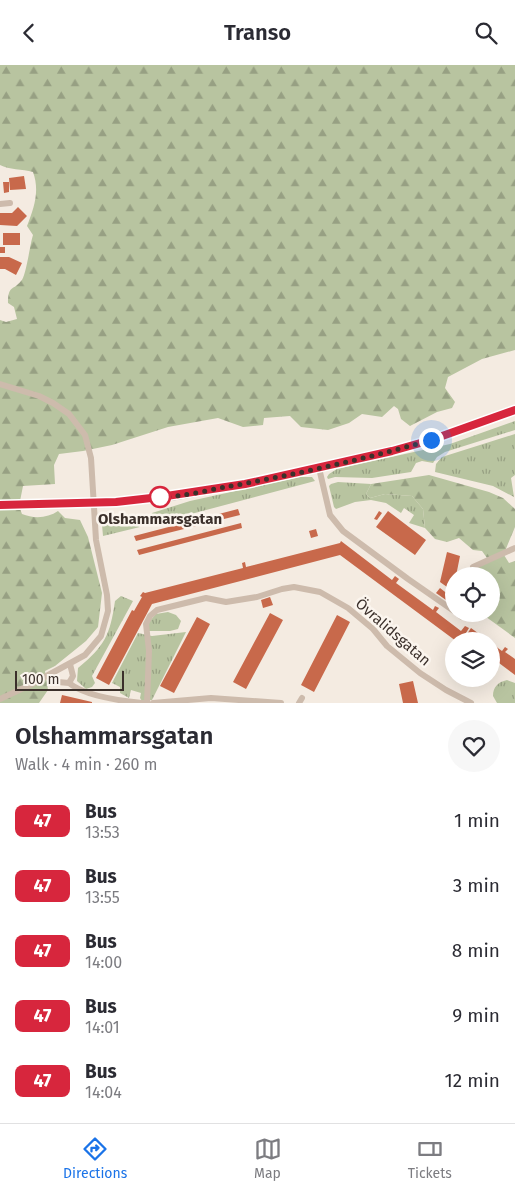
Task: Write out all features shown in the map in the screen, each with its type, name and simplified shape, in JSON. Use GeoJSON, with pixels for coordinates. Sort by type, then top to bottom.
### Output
{"type":"FeatureCollection","features":[{"type":"Feature","properties":{"kind":"street"},"geometry":{"type":"LineString","coordinates":[[0,203],[10,203]]}},
{"type":"Feature","properties":{"kind":"street"},"geometry":{"type":"LineString","coordinates":[[0,384],[47,399],[64,410],[85,435],[90,454],[96,540],[108,595],[108,611],[101,636],[85,655],[0,699]]}},
{"type":"Feature","properties":{"kind":"street"},"geometry":{"type":"LineString","coordinates":[[0,505],[94,503],[201,491],[319,468],[431,440],[515,410]]}},
{"type":"Feature","properties":{"kind":"street"},"geometry":{"type":"LineString","coordinates":[[319,468],[330,515],[344,531],[445,605]]}},
{"type":"Feature","properties":{"kind":"street"},"geometry":{"type":"LineString","coordinates":[[473,567],[515,548]]}},
{"type":"Feature","properties":{"kind":"street","name":"Övralidsgatan"},"geometry":{"type":"LineString","coordinates":[[148,703],[149,651],[146,624],[150,616],[157,610],[206,598],[226,602],[257,597],[294,587],[320,592],[348,608],[373,629],[387,646],[420,673],[471,703]]}},
{"type":"Feature","properties":{"kind":"street"},"geometry":{"type":"LineString","coordinates":[[69,683],[73,676],[70,664]]}},
{"type":"Feature","properties":{"kind":"street"},"geometry":{"type":"LineString","coordinates":[[51,674],[58,683],[69,683],[86,692],[142,703]]}},
{"type":"Feature","properties":{"kind":"street"},"geometry":{"type":"LineString","coordinates":[[153,703],[211,698],[281,703]]}},
{"type":"Feature","properties":{"kind":"green space"},"geometry":{"type":"Polygon","coordinates":[[[0,65],[515,65],[515,350],[482,359],[448,377],[445,388],[455,402],[452,408],[437,412],[410,426],[401,419],[398,409],[394,406],[382,417],[362,414],[349,423],[328,430],[301,427],[290,416],[264,418],[263,425],[243,427],[218,418],[168,427],[112,445],[59,454],[54,465],[55,484],[23,486],[19,506],[22,514],[27,516],[45,516],[58,511],[65,518],[80,520],[88,537],[102,593],[98,627],[86,641],[55,666],[45,671],[48,690],[39,703],[0,703],[0,320],[6,322],[17,319],[14,307],[8,303],[8,297],[10,291],[21,281],[25,273],[33,235],[27,226],[34,206],[36,186],[33,172],[0,165],[0,65]]]}},
{"type":"Feature","properties":{"kind":"green space"},"geometry":{"type":"Polygon","coordinates":[[[515,421],[515,430],[445,452],[437,457],[433,463],[422,461],[416,463],[411,472],[372,478],[335,477],[328,479],[327,477],[337,469],[450,444],[515,421]]]}},
{"type":"Feature","properties":{"kind":"green space"},"geometry":{"type":"Polygon","coordinates":[[[515,434],[515,475],[511,478],[514,497],[493,486],[435,472],[436,464],[442,457],[515,434]]]}},
{"type":"Feature","properties":{"kind":"green space"},"geometry":{"type":"Polygon","coordinates":[[[429,475],[489,492],[503,498],[515,509],[515,527],[505,551],[487,558],[482,551],[473,550],[459,538],[447,542],[435,539],[425,528],[423,509],[412,496],[385,494],[370,498],[366,494],[371,484],[429,475]]]}},
{"type":"Feature","properties":{"kind":"green space"},"geometry":{"type":"Polygon","coordinates":[[[300,477],[312,477],[315,481],[146,526],[141,525],[146,514],[151,516],[152,513],[190,501],[300,477]]]}},
{"type":"Feature","properties":{"kind":"green space"},"geometry":{"type":"Polygon","coordinates":[[[338,482],[371,484],[366,494],[370,498],[385,494],[412,496],[423,509],[425,528],[409,523],[414,515],[404,508],[401,513],[386,503],[371,500],[355,502],[336,509],[329,486],[338,482]]]}},
{"type":"Feature","properties":{"kind":"green space"},"geometry":{"type":"Polygon","coordinates":[[[126,514],[143,514],[140,524],[127,517],[126,514]]]}},
{"type":"Feature","properties":{"kind":"green space"},"geometry":{"type":"Polygon","coordinates":[[[109,515],[119,515],[140,527],[103,536],[102,525],[109,515]]]}},
{"type":"Feature","properties":{"kind":"green space"},"geometry":{"type":"Polygon","coordinates":[[[504,555],[509,563],[515,561],[515,638],[493,622],[500,622],[500,567],[477,567],[504,555]]]}},
{"type":"Feature","properties":{"kind":"green space"},"geometry":{"type":"Polygon","coordinates":[[[121,596],[133,601],[92,676],[95,683],[92,687],[86,689],[77,681],[78,668],[105,639],[111,623],[115,601],[121,596]]]}},
{"type":"Feature","properties":{"kind":"green space"},"geometry":{"type":"Polygon","coordinates":[[[168,612],[176,615],[181,621],[178,629],[149,631],[148,623],[156,614],[168,612]]]}},
{"type":"Feature","properties":{"kind":"green space"},"geometry":{"type":"Polygon","coordinates":[[[186,632],[152,700],[142,701],[140,698],[141,693],[131,690],[129,698],[120,693],[120,687],[112,683],[138,633],[152,636],[186,632]]]}},
{"type":"Feature","properties":{"kind":"green space"},"geometry":{"type":"Polygon","coordinates":[[[507,680],[515,683],[515,703],[497,703],[493,696],[494,690],[496,687],[500,687],[501,682],[507,680]]]}},
{"type":"Feature","properties":{"kind":"building"},"geometry":{"type":"Polygon","coordinates":[[[24,176],[26,189],[10,190],[9,178],[24,176]]]}},
{"type":"Feature","properties":{"kind":"building"},"geometry":{"type":"Polygon","coordinates":[[[3,182],[9,182],[9,192],[4,193],[3,182]]]}},
{"type":"Feature","properties":{"kind":"building"},"geometry":{"type":"Polygon","coordinates":[[[18,207],[27,216],[17,226],[0,225],[0,213],[12,213],[18,207]]]}},
{"type":"Feature","properties":{"kind":"building"},"geometry":{"type":"Polygon","coordinates":[[[3,233],[20,233],[20,245],[3,245],[3,233]]]}},
{"type":"Feature","properties":{"kind":"building"},"geometry":{"type":"Polygon","coordinates":[[[0,247],[5,247],[5,253],[0,253],[0,247]]]}},
{"type":"Feature","properties":{"kind":"building"},"geometry":{"type":"Polygon","coordinates":[[[0,257],[9,257],[22,263],[16,275],[5,269],[0,269],[0,257]]]}},
{"type":"Feature","properties":{"kind":"building"},"geometry":{"type":"Polygon","coordinates":[[[238,509],[240,515],[136,541],[134,536],[238,509]]]}},
{"type":"Feature","properties":{"kind":"building"},"geometry":{"type":"Polygon","coordinates":[[[379,511],[382,513],[377,520],[374,519],[379,511]]]}},
{"type":"Feature","properties":{"kind":"building"},"geometry":{"type":"Polygon","coordinates":[[[388,511],[426,540],[415,555],[376,527],[388,511]]]}},
{"type":"Feature","properties":{"kind":"building"},"geometry":{"type":"Polygon","coordinates":[[[241,523],[242,528],[139,555],[137,550],[241,523]]]}},
{"type":"Feature","properties":{"kind":"building"},"geometry":{"type":"Polygon","coordinates":[[[316,529],[318,536],[311,538],[309,531],[316,529]]]}},
{"type":"Feature","properties":{"kind":"building"},"geometry":{"type":"Polygon","coordinates":[[[341,541],[392,580],[395,576],[399,579],[396,583],[433,610],[435,606],[439,608],[436,612],[445,619],[445,622],[449,622],[461,631],[465,626],[469,628],[467,632],[445,633],[340,555],[152,604],[109,685],[96,678],[132,610],[134,611],[142,597],[140,596],[143,592],[243,568],[242,563],[245,562],[246,567],[340,543],[341,541]]]}},
{"type":"Feature","properties":{"kind":"building"},"geometry":{"type":"Polygon","coordinates":[[[447,552],[460,556],[458,567],[445,567],[445,586],[440,582],[447,552]]]}},
{"type":"Feature","properties":{"kind":"building"},"geometry":{"type":"Polygon","coordinates":[[[440,588],[445,592],[445,599],[436,593],[440,588]]]}},
{"type":"Feature","properties":{"kind":"building"},"geometry":{"type":"Polygon","coordinates":[[[270,597],[273,605],[263,608],[261,600],[270,597]]]}},
{"type":"Feature","properties":{"kind":"building"},"geometry":{"type":"Polygon","coordinates":[[[270,613],[283,620],[246,689],[233,682],[270,613]]]}},
{"type":"Feature","properties":{"kind":"building"},"geometry":{"type":"Polygon","coordinates":[[[337,615],[350,622],[314,692],[301,685],[337,615]]]}},
{"type":"Feature","properties":{"kind":"building"},"geometry":{"type":"Polygon","coordinates":[[[197,617],[210,624],[174,693],[160,686],[197,617]]]}},
{"type":"Feature","properties":{"kind":"building"},"geometry":{"type":"Polygon","coordinates":[[[471,628],[477,632],[468,632],[471,628]]]}},
{"type":"Feature","properties":{"kind":"building"},"geometry":{"type":"Polygon","coordinates":[[[505,647],[508,649],[505,652],[515,659],[515,675],[500,664],[500,650],[502,651],[505,647]]]}},
{"type":"Feature","properties":{"kind":"building"},"geometry":{"type":"Polygon","coordinates":[[[413,681],[418,703],[403,703],[399,684],[413,681]]]}},
{"type":"Feature","properties":{"kind":"building"},"geometry":{"type":"Polygon","coordinates":[[[62,695],[92,702],[92,703],[60,703],[62,695]]]}},
{"type":"Feature","properties":{"kind":"bus line","name":"47"},"geometry":{"type":"LineString","coordinates":[[0,505],[116,502],[245,484],[392,451],[431,440],[515,410]]}},
{"type":"Feature","properties":{"kind":"place","name":"Olshammarsgatan"},"geometry":{"type":"Point","coordinates":[160,497]}},
{"type":"Feature","properties":{"kind":"route"},"geometry":{"type":"LineString","coordinates":[[160,497],[245,484],[392,451],[431,440]]}}]}
